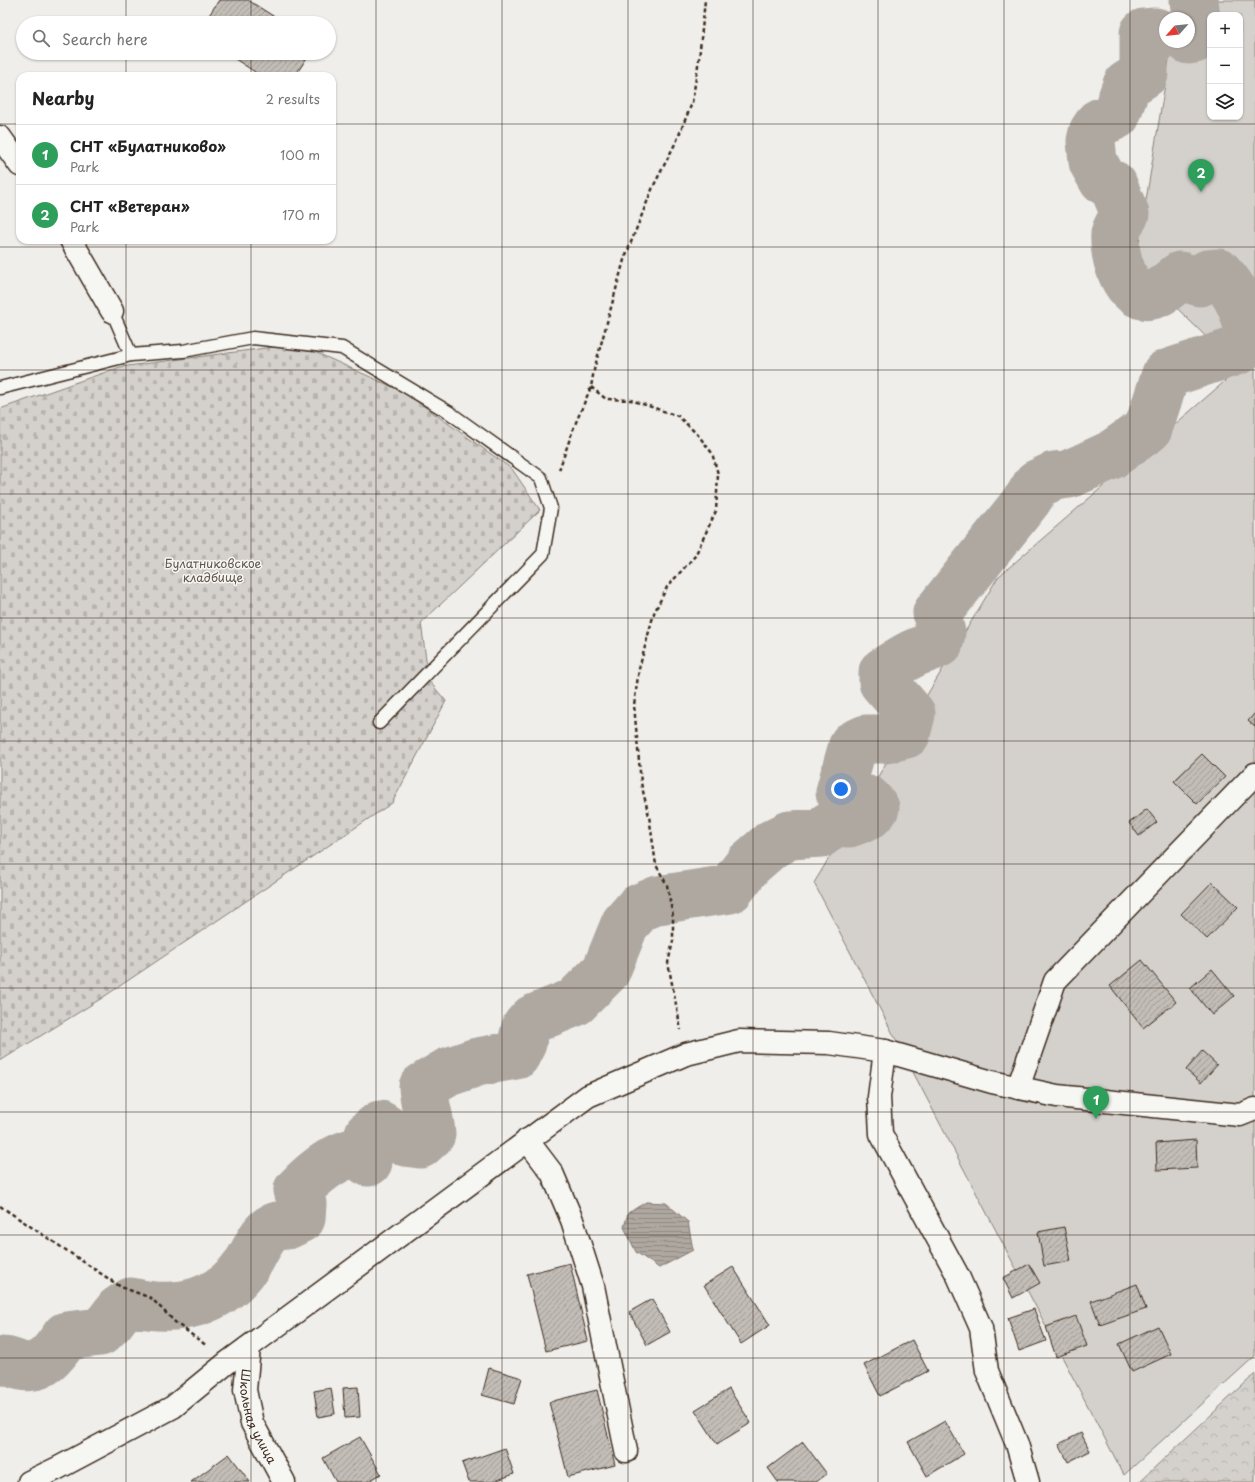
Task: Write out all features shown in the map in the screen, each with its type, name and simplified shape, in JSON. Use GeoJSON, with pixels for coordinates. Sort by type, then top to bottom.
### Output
{"type":"FeatureCollection","features":[{"type":"Feature","properties":{"kind":"street"},"geometry":{"type":"LineString","coordinates":[[0,137],[16,159]]}},
{"type":"Feature","properties":{"kind":"street"},"geometry":{"type":"LineString","coordinates":[[73,244],[112,311]]}},
{"type":"Feature","properties":{"kind":"street"},"geometry":{"type":"LineString","coordinates":[[1018,1088],[1055,981],[1255,774]]}},
{"type":"Feature","properties":{"kind":"street"},"geometry":{"type":"LineString","coordinates":[[29,1482],[173,1407],[248,1347],[588,1096],[686,1054],[739,1041],[830,1043],[885,1050],[992,1082],[1057,1096],[1240,1115],[1255,1109]]}},
{"type":"Feature","properties":{"kind":"street"},"geometry":{"type":"LineString","coordinates":[[885,1050],[879,1097],[881,1134],[958,1276],[981,1328],[987,1371],[1017,1444],[1028,1482]]}},
{"type":"Feature","properties":{"kind":"street"},"geometry":{"type":"LineString","coordinates":[[528,1140],[552,1173],[572,1220],[593,1286],[626,1451]]}},
{"type":"Feature","properties":{"kind":"street","name":"Школьная улица"},"geometry":{"type":"LineString","coordinates":[[248,1347],[245,1390],[252,1423],[284,1482]]}},
{"type":"Feature","properties":{"kind":"lane"},"geometry":{"type":"LineString","coordinates":[[112,311],[132,355]]}},
{"type":"Feature","properties":{"kind":"lane"},"geometry":{"type":"LineString","coordinates":[[0,388],[132,355],[183,351],[253,338],[342,348],[450,413],[541,478],[551,508],[542,554],[379,723]]}},
{"type":"Feature","properties":{"kind":"path"},"geometry":{"type":"LineString","coordinates":[[541,478],[558,472],[574,427],[591,387],[594,370],[624,260],[653,187],[677,140],[692,103],[699,59],[705,0]]}},
{"type":"Feature","properties":{"kind":"path"},"geometry":{"type":"LineString","coordinates":[[591,387],[606,399],[631,400],[678,416],[698,435],[712,453],[718,474],[716,511],[695,556],[667,587],[654,613],[639,669],[634,705],[641,783],[649,816],[656,865],[667,885],[673,916],[673,941],[668,963],[686,1054]]}},
{"type":"Feature","properties":{"kind":"path"},"geometry":{"type":"LineString","coordinates":[[0,1206],[121,1286],[152,1298],[176,1323],[228,1362]]}},
{"type":"Feature","properties":{"kind":"green space"},"geometry":{"type":"Polygon","coordinates":[[[1179,0],[1255,0],[1255,1356],[1124,1475],[814,883],[998,577],[1239,369],[1135,267],[1171,48],[1195,48],[1195,12],[1177,12],[1179,0]]]}},
{"type":"Feature","properties":{"kind":"green space","name":"Булатниковское кладбище"},"geometry":{"type":"Polygon","coordinates":[[[297,344],[404,392],[512,469],[540,510],[421,623],[429,681],[446,701],[392,803],[102,998],[0,1061],[0,409],[120,367],[297,344]]]}},
{"type":"Feature","properties":{"kind":"green space"},"geometry":{"type":"Polygon","coordinates":[[[1255,1374],[1255,1482],[1139,1482],[1255,1374]]]}},
{"type":"Feature","properties":{"kind":"shaded area"},"geometry":{"type":"Polygon","coordinates":[[[646,1202],[666,1203],[688,1222],[693,1250],[659,1268],[636,1252],[624,1227],[628,1213],[646,1202]]]}},
{"type":"Feature","properties":{"kind":"building"},"geometry":{"type":"Polygon","coordinates":[[[219,0],[248,0],[273,16],[209,16],[219,0]]]}},
{"type":"Feature","properties":{"kind":"building"},"geometry":{"type":"Polygon","coordinates":[[[237,60],[305,60],[298,72],[255,72],[237,60]]]}},
{"type":"Feature","properties":{"kind":"building"},"geometry":{"type":"Polygon","coordinates":[[[1255,713],[1255,727],[1248,721],[1255,713]]]}},
{"type":"Feature","properties":{"kind":"building"},"geometry":{"type":"Polygon","coordinates":[[[1202,754],[1225,777],[1197,804],[1174,781],[1202,754]]]}},
{"type":"Feature","properties":{"kind":"building"},"geometry":{"type":"Polygon","coordinates":[[[1147,809],[1157,822],[1139,836],[1129,823],[1147,809]]]}},
{"type":"Feature","properties":{"kind":"building"},"geometry":{"type":"Polygon","coordinates":[[[1212,882],[1238,907],[1207,939],[1181,914],[1212,882]]]}},
{"type":"Feature","properties":{"kind":"building"},"geometry":{"type":"Polygon","coordinates":[[[1142,960],[1176,1002],[1143,1028],[1110,986],[1142,960]]]}},
{"type":"Feature","properties":{"kind":"building"},"geometry":{"type":"Polygon","coordinates":[[[1212,969],[1234,996],[1212,1015],[1190,988],[1212,969]]]}},
{"type":"Feature","properties":{"kind":"building"},"geometry":{"type":"Polygon","coordinates":[[[1202,1051],[1217,1065],[1201,1083],[1186,1070],[1202,1051]]]}},
{"type":"Feature","properties":{"kind":"building"},"geometry":{"type":"Polygon","coordinates":[[[1196,1140],[1197,1168],[1157,1170],[1156,1143],[1196,1140]]]}},
{"type":"Feature","properties":{"kind":"building"},"geometry":{"type":"Polygon","coordinates":[[[1064,1227],[1071,1261],[1044,1266],[1038,1232],[1064,1227]]]}},
{"type":"Feature","properties":{"kind":"building"},"geometry":{"type":"Polygon","coordinates":[[[570,1263],[588,1341],[546,1351],[527,1274],[570,1263]]]}},
{"type":"Feature","properties":{"kind":"building"},"geometry":{"type":"Polygon","coordinates":[[[1029,1264],[1040,1283],[1013,1298],[1003,1278],[1029,1264]]]}},
{"type":"Feature","properties":{"kind":"building"},"geometry":{"type":"Polygon","coordinates":[[[733,1267],[770,1325],[741,1344],[704,1285],[733,1267]]]}},
{"type":"Feature","properties":{"kind":"building"},"geometry":{"type":"Polygon","coordinates":[[[1137,1284],[1146,1309],[1100,1325],[1091,1301],[1137,1284]]]}},
{"type":"Feature","properties":{"kind":"building"},"geometry":{"type":"Polygon","coordinates":[[[652,1299],[670,1332],[647,1345],[629,1312],[652,1299]]]}},
{"type":"Feature","properties":{"kind":"building"},"geometry":{"type":"Polygon","coordinates":[[[1034,1309],[1046,1341],[1019,1351],[1008,1318],[1034,1309]]]}},
{"type":"Feature","properties":{"kind":"building"},"geometry":{"type":"Polygon","coordinates":[[[1076,1316],[1087,1346],[1056,1357],[1046,1327],[1076,1316]]]}},
{"type":"Feature","properties":{"kind":"building"},"geometry":{"type":"Polygon","coordinates":[[[1158,1326],[1171,1354],[1132,1372],[1119,1344],[1158,1326]]]}},
{"type":"Feature","properties":{"kind":"building"},"geometry":{"type":"Polygon","coordinates":[[[912,1340],[928,1371],[880,1396],[864,1365],[912,1340]]]}},
{"type":"Feature","properties":{"kind":"building"},"geometry":{"type":"Polygon","coordinates":[[[489,1368],[522,1378],[514,1404],[482,1395],[489,1368]]]}},
{"type":"Feature","properties":{"kind":"building"},"geometry":{"type":"Polygon","coordinates":[[[358,1387],[360,1417],[345,1418],[343,1388],[358,1387]]]}},
{"type":"Feature","properties":{"kind":"building"},"geometry":{"type":"Polygon","coordinates":[[[331,1388],[335,1414],[318,1417],[314,1391],[331,1388]]]}},
{"type":"Feature","properties":{"kind":"building"},"geometry":{"type":"Polygon","coordinates":[[[729,1389],[751,1423],[717,1444],[695,1410],[729,1389]]]}},
{"type":"Feature","properties":{"kind":"building"},"geometry":{"type":"Polygon","coordinates":[[[597,1390],[615,1465],[568,1477],[549,1402],[597,1390]]]}},
{"type":"Feature","properties":{"kind":"building"},"geometry":{"type":"Polygon","coordinates":[[[945,1421],[964,1454],[927,1476],[908,1442],[945,1421]]]}},
{"type":"Feature","properties":{"kind":"building"},"geometry":{"type":"Polygon","coordinates":[[[1081,1433],[1090,1451],[1068,1462],[1059,1444],[1081,1433]]]}},
{"type":"Feature","properties":{"kind":"building"},"geometry":{"type":"Polygon","coordinates":[[[360,1437],[381,1474],[367,1482],[336,1482],[323,1458],[360,1437]]]}},
{"type":"Feature","properties":{"kind":"building"},"geometry":{"type":"Polygon","coordinates":[[[803,1442],[827,1474],[816,1482],[778,1482],[768,1468],[803,1442]]]}},
{"type":"Feature","properties":{"kind":"building"},"geometry":{"type":"Polygon","coordinates":[[[505,1448],[514,1474],[492,1482],[469,1482],[462,1463],[505,1448]]]}},
{"type":"Feature","properties":{"kind":"building"},"geometry":{"type":"Polygon","coordinates":[[[229,1454],[250,1482],[191,1482],[229,1454]]]}},
{"type":"Feature","properties":{"kind":"waterway"},"geometry":{"type":"LineString","coordinates":[[1194,0],[1197,28],[1195,35]]}},
{"type":"Feature","properties":{"kind":"waterway"},"geometry":{"type":"LineString","coordinates":[[0,1361],[6,1361],[21,1366],[36,1366],[48,1359],[66,1336],[100,1332],[119,1310],[131,1302],[148,1305],[181,1305],[196,1302],[211,1296],[224,1288],[237,1277],[248,1263],[261,1239],[268,1231],[274,1227],[287,1225],[301,1218],[302,1204],[298,1190],[311,1178],[325,1166],[348,1154],[356,1152],[368,1162],[369,1134],[380,1125],[405,1142],[420,1144],[431,1134],[423,1087],[448,1072],[477,1062],[516,1055],[522,1043],[526,1027],[533,1019],[575,1002],[606,971],[625,924],[639,908],[658,900],[730,889],[749,864],[772,844],[790,835],[821,833],[829,826],[839,822],[849,823],[868,816],[875,808],[868,800],[848,798],[840,792],[853,745],[866,739],[886,739],[906,734],[911,714],[883,682],[883,672],[910,655],[939,643],[941,633],[937,613],[1028,499],[1037,484],[1054,476],[1069,474],[1111,455],[1148,429],[1166,374],[1239,350],[1249,340],[1244,313],[1240,304],[1231,288],[1219,273],[1208,274],[1200,282],[1180,276],[1156,294],[1143,295],[1135,291],[1128,284],[1119,264],[1116,253],[1115,234],[1125,214],[1113,185],[1103,180],[1093,162],[1091,141],[1093,132],[1099,123],[1116,115],[1127,85],[1144,74],[1144,33],[1159,33]]}},
{"type":"Feature","properties":{"kind":"place","name":"СНТ «Ветеран»"},"geometry":{"type":"Point","coordinates":[1201,192]}},
{"type":"Feature","properties":{"kind":"place","name":"СНТ «Булатниково»"},"geometry":{"type":"Point","coordinates":[1096,1119]}}]}
